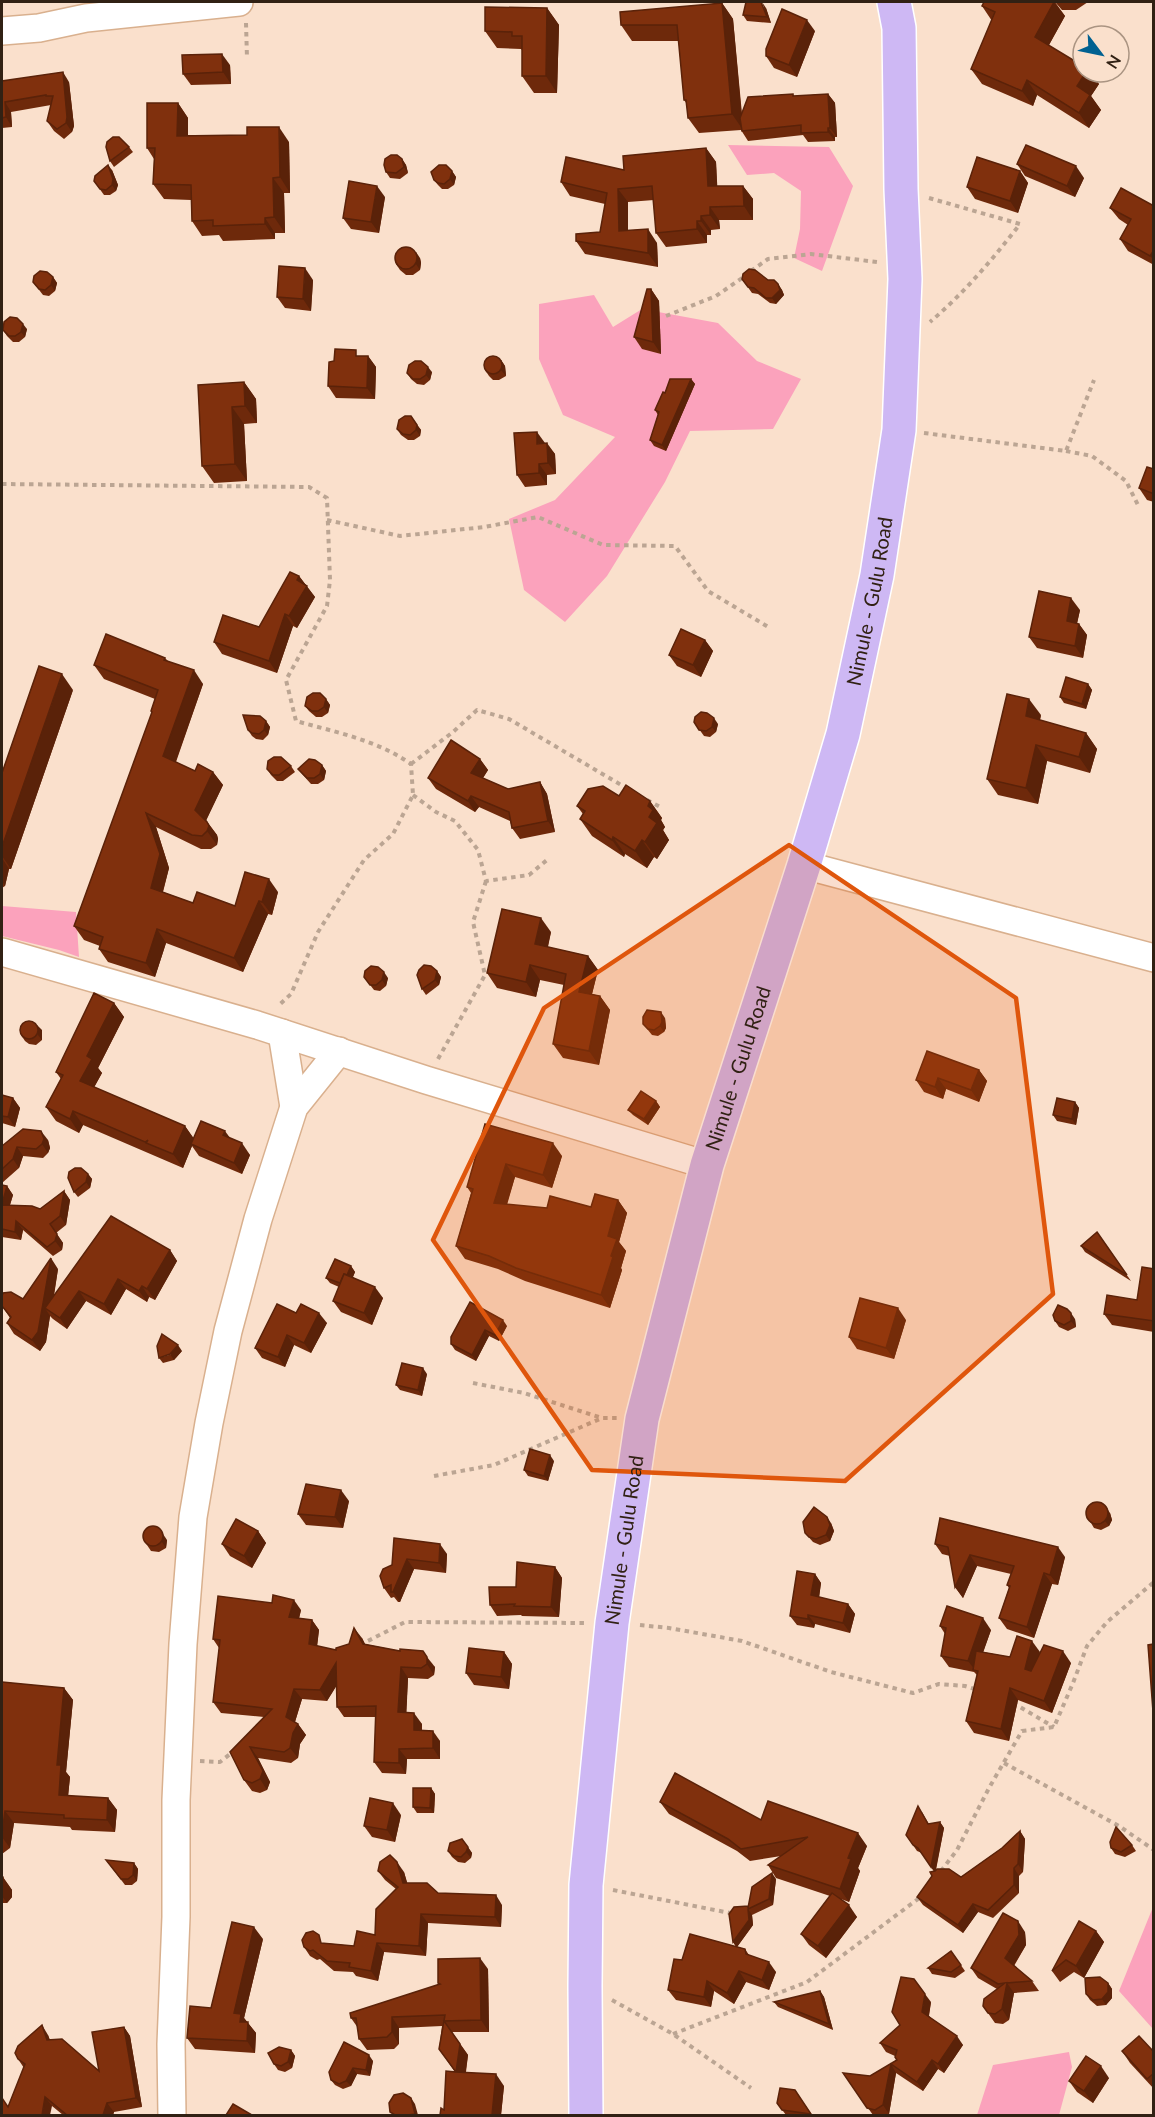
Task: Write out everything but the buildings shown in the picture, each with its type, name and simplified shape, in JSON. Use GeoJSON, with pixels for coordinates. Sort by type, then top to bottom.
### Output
{"type":"FeatureCollection","features":[{"type":"Feature","properties":{"kind":"main road","name":"Nimule - Gulu Road"},"geometry":{"type":"LineString","coordinates":[[586,2115],[586,1885],[612,1623],[642,1419],[707,1165],[804,865],[843,734],[877,575],[899,430],[905,279],[900,189],[900,10]]}},
{"type":"Feature","properties":{"kind":"street"},"geometry":{"type":"LineString","coordinates":[[58,2],[86,18]]}},
{"type":"Feature","properties":{"kind":"street"},"geometry":{"type":"LineString","coordinates":[[2,32],[39,28],[86,18],[243,7]]}},
{"type":"Feature","properties":{"kind":"street"},"geometry":{"type":"LineString","coordinates":[[804,865],[1154,958]]}},
{"type":"Feature","properties":{"kind":"street"},"geometry":{"type":"LineString","coordinates":[[2,952],[270,1029],[426,1080],[707,1165]]}},
{"type":"Feature","properties":{"kind":"street"},"geometry":{"type":"LineString","coordinates":[[270,1029],[294,1107]]}},
{"type":"Feature","properties":{"kind":"street"},"geometry":{"type":"LineString","coordinates":[[172,2115],[171,2044],[176,1917],[176,1800],[183,1644],[193,1517],[208,1423],[228,1331],[258,1220],[294,1107],[339,1051]]}},
{"type":"Feature","properties":{"kind":"path"},"geometry":{"type":"LineString","coordinates":[[243,7],[247,58]]}},
{"type":"Feature","properties":{"kind":"path"},"geometry":{"type":"LineString","coordinates":[[900,189],[1020,224],[957,299],[904,343]]}},
{"type":"Feature","properties":{"kind":"path"},"geometry":{"type":"LineString","coordinates":[[666,316],[716,296],[768,259],[811,254],[861,259],[884,264],[905,279]]}},
{"type":"Feature","properties":{"kind":"path"},"geometry":{"type":"LineString","coordinates":[[1065,451],[1094,380]]}},
{"type":"Feature","properties":{"kind":"path"},"geometry":{"type":"LineString","coordinates":[[899,430],[1092,456],[1125,481],[1139,507]]}},
{"type":"Feature","properties":{"kind":"path"},"geometry":{"type":"LineString","coordinates":[[2,484],[309,487],[327,498],[330,580],[327,606],[286,680],[296,721],[393,751],[411,764]]}},
{"type":"Feature","properties":{"kind":"path"},"geometry":{"type":"LineString","coordinates":[[327,520],[400,536],[484,527],[538,516],[603,545],[675,546],[708,591],[770,628]]}},
{"type":"Feature","properties":{"kind":"path"},"geometry":{"type":"LineString","coordinates":[[411,764],[453,732],[477,710],[509,719],[633,792]]}},
{"type":"Feature","properties":{"kind":"path"},"geometry":{"type":"LineString","coordinates":[[270,1029],[291,994],[318,932],[364,860],[393,834],[413,795],[411,764]]}},
{"type":"Feature","properties":{"kind":"path"},"geometry":{"type":"LineString","coordinates":[[413,795],[436,812],[455,821],[478,850],[486,880],[473,922],[485,975],[426,1080]]}},
{"type":"Feature","properties":{"kind":"path"},"geometry":{"type":"LineString","coordinates":[[642,797],[662,808]]}},
{"type":"Feature","properties":{"kind":"path"},"geometry":{"type":"LineString","coordinates":[[486,880],[529,875],[547,860]]}},
{"type":"Feature","properties":{"kind":"path"},"geometry":{"type":"LineString","coordinates":[[473,1383],[524,1393],[602,1418],[642,1419]]}},
{"type":"Feature","properties":{"kind":"path"},"geometry":{"type":"LineString","coordinates":[[434,1476],[494,1465],[602,1418]]}},
{"type":"Feature","properties":{"kind":"path"},"geometry":{"type":"LineString","coordinates":[[938,1875],[957,1850],[1022,1731],[1054,1727],[1087,1646],[1107,1622],[1154,1582]]}},
{"type":"Feature","properties":{"kind":"path"},"geometry":{"type":"LineString","coordinates":[[1004,1763],[1119,1826],[1154,1850]]}},
{"type":"Feature","properties":{"kind":"path"},"geometry":{"type":"LineString","coordinates":[[586,1885],[730,1913]]}},
{"type":"Feature","properties":{"kind":"path"},"geometry":{"type":"LineString","coordinates":[[673,2034],[807,1982],[919,1900],[926,1892]]}},
{"type":"Feature","properties":{"kind":"path"},"geometry":{"type":"LineString","coordinates":[[585,1986],[673,2034],[751,2088]]}},
{"type":"Feature","properties":{"kind":"highlighted area"},"geometry":{"type":"Polygon","coordinates":[[[789,845],[1016,998],[1053,1294],[845,1481],[592,1470],[433,1240],[544,1008],[789,845]]]}},
{"type":"Feature","properties":{"kind":"shaded area"},"geometry":{"type":"Polygon","coordinates":[[[728,145],[829,147],[853,186],[822,271],[794,258],[800,229],[801,191],[774,173],[747,175],[728,145]]]}},
{"type":"Feature","properties":{"kind":"shaded area"},"geometry":{"type":"Polygon","coordinates":[[[594,295],[613,327],[642,309],[718,323],[757,361],[801,379],[773,429],[690,431],[665,482],[607,576],[565,622],[524,590],[509,519],[555,500],[615,437],[563,415],[539,359],[539,304],[594,295]]]}},
{"type":"Feature","properties":{"kind":"shaded area"},"geometry":{"type":"Polygon","coordinates":[[[2,906],[76,912],[79,957],[2,936],[2,906]]]}},
{"type":"Feature","properties":{"kind":"shaded area"},"geometry":{"type":"Polygon","coordinates":[[[1154,1907],[1153,2029],[1119,1991],[1154,1907]]]}},
{"type":"Feature","properties":{"kind":"shaded area"},"geometry":{"type":"Polygon","coordinates":[[[1069,2052],[1072,2067],[1059,2115],[977,2115],[993,2065],[1069,2052]]]}}]}
